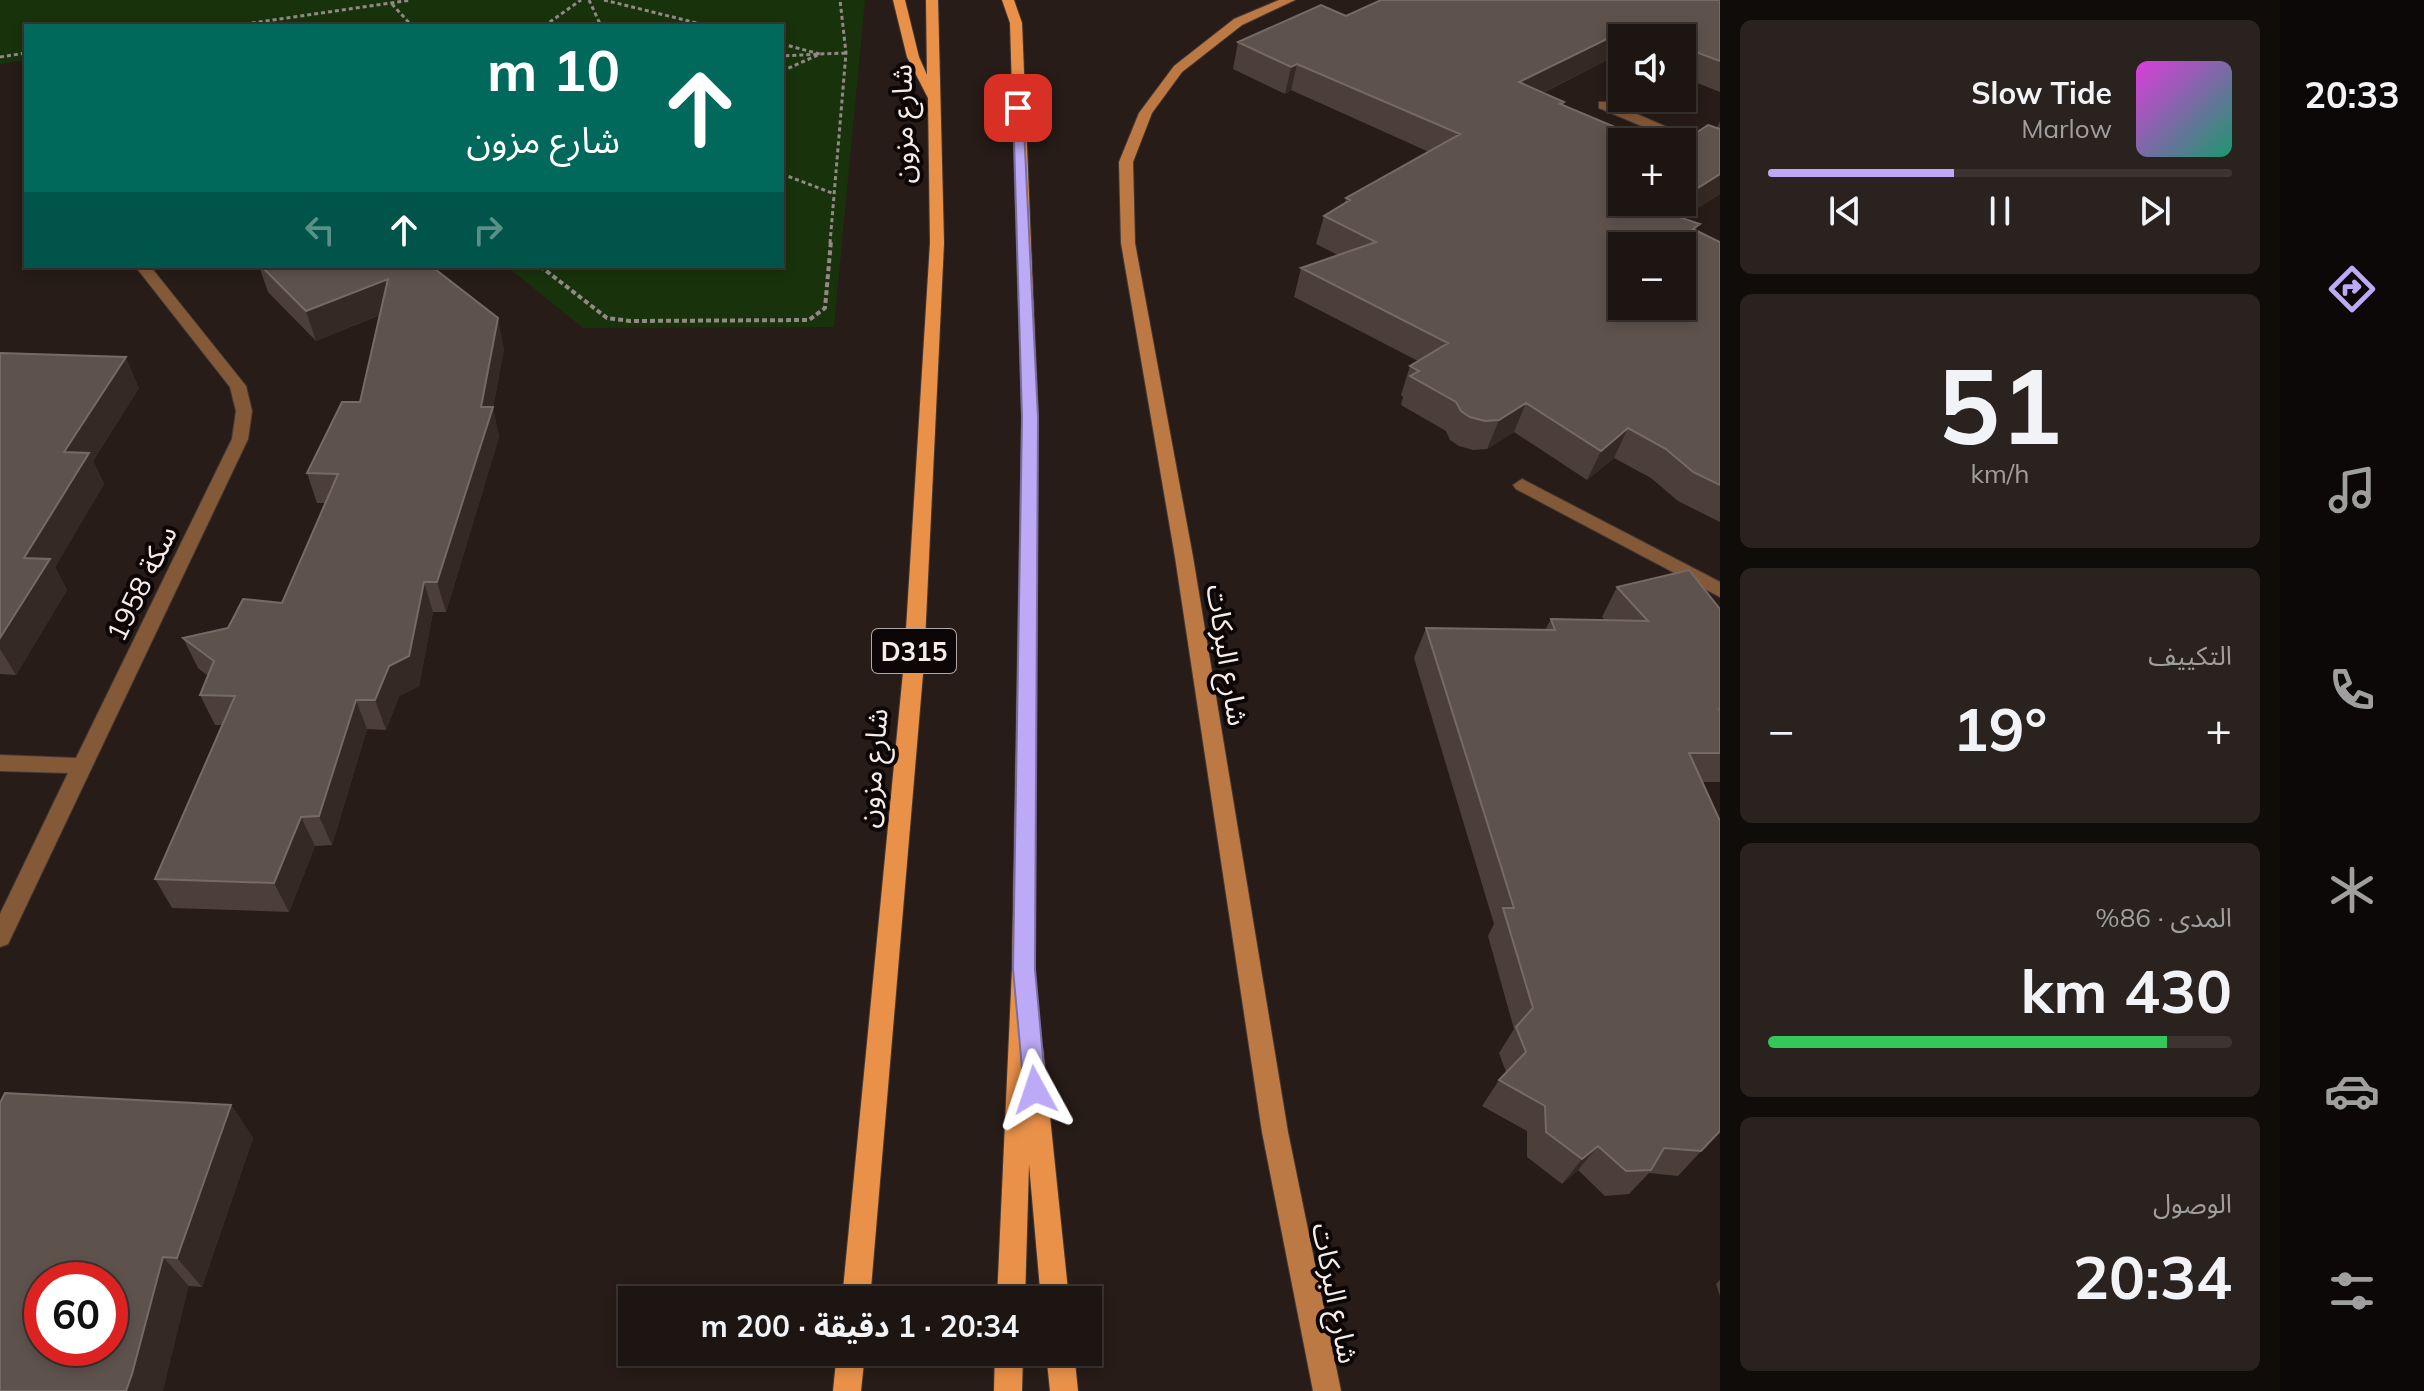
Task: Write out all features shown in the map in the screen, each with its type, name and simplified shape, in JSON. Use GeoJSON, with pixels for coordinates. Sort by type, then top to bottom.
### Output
{"type":"FeatureCollection","features":[{"type":"Feature","properties":{"kind":"main road"},"geometry":{"type":"LineString","coordinates":[[899,0],[913,57],[934,103]]}},
{"type":"Feature","properties":{"kind":"main road","name":"شارع مزون"},"geometry":{"type":"LineString","coordinates":[[857,1286],[914,662],[937,243],[932,0]]}},
{"type":"Feature","properties":{"kind":"main road"},"geometry":{"type":"LineString","coordinates":[[1008,0],[1016,23],[1030,418],[1024,969],[1012,1286]]}},
{"type":"Feature","properties":{"kind":"main road"},"geometry":{"type":"LineString","coordinates":[[1016,23],[1023,0]]}},
{"type":"Feature","properties":{"kind":"main road"},"geometry":{"type":"LineString","coordinates":[[1024,969],[1054,1286]]}},
{"type":"Feature","properties":{"kind":"main road"},"geometry":{"type":"LineString","coordinates":[[847,1391],[850,1366]]}},
{"type":"Feature","properties":{"kind":"main road"},"geometry":{"type":"LineString","coordinates":[[1008,1391],[1009,1366]]}},
{"type":"Feature","properties":{"kind":"main road"},"geometry":{"type":"LineString","coordinates":[[1061,1366],[1064,1391]]}},
{"type":"Feature","properties":{"kind":"street","name":"شارع البركات"},"geometry":{"type":"LineString","coordinates":[[1289,0],[1238,22],[1178,69],[1146,113],[1126,162],[1128,229],[1187,572],[1275,1132],[1327,1391]]}},
{"type":"Feature","properties":{"kind":"street"},"geometry":{"type":"LineString","coordinates":[[1604,105],[1720,155]]}},
{"type":"Feature","properties":{"kind":"street","name":"سكة 1958"},"geometry":{"type":"LineString","coordinates":[[0,937],[240,439],[244,411],[238,386],[144,268]]}},
{"type":"Feature","properties":{"kind":"street"},"geometry":{"type":"LineString","coordinates":[[1522,485],[1720,590]]}},
{"type":"Feature","properties":{"kind":"street"},"geometry":{"type":"LineString","coordinates":[[0,763],[85,766]]}},
{"type":"Feature","properties":{"kind":"path"},"geometry":{"type":"LineString","coordinates":[[256,24],[411,0]]}},
{"type":"Feature","properties":{"kind":"path"},"geometry":{"type":"LineString","coordinates":[[547,24],[581,0]]}},
{"type":"Feature","properties":{"kind":"path"},"geometry":{"type":"LineString","coordinates":[[589,0],[600,24]]}},
{"type":"Feature","properties":{"kind":"path"},"geometry":{"type":"LineString","coordinates":[[604,0],[701,24]]}},
{"type":"Feature","properties":{"kind":"path"},"geometry":{"type":"LineString","coordinates":[[543,268],[607,318],[630,321],[809,320],[825,308],[832,193],[846,53],[840,0]]}},
{"type":"Feature","properties":{"kind":"path"},"geometry":{"type":"LineString","coordinates":[[391,3],[410,24]]}},
{"type":"Feature","properties":{"kind":"path"},"geometry":{"type":"LineString","coordinates":[[784,45],[820,54]]}},
{"type":"Feature","properties":{"kind":"path"},"geometry":{"type":"LineString","coordinates":[[0,57],[24,53]]}},
{"type":"Feature","properties":{"kind":"path"},"geometry":{"type":"LineString","coordinates":[[784,56],[846,53]]}},
{"type":"Feature","properties":{"kind":"path"},"geometry":{"type":"LineString","coordinates":[[784,70],[820,54]]}},
{"type":"Feature","properties":{"kind":"path"},"geometry":{"type":"LineString","coordinates":[[784,175],[832,193]]}},
{"type":"Feature","properties":{"kind":"green space"},"geometry":{"type":"Polygon","coordinates":[[[0,0],[865,0],[834,327],[583,328],[508,268],[784,268],[784,24],[24,24],[24,60],[0,64],[0,0]]]}},
{"type":"Feature","properties":{"kind":"building"},"geometry":{"type":"Polygon","coordinates":[[[1381,0],[1720,0],[1720,61],[1696,52],[1696,24],[1608,24],[1608,38],[1519,82],[1564,102],[1560,104],[1617,128],[1608,128],[1608,216],[1676,216],[1700,224],[1693,229],[1720,242],[1720,485],[1693,472],[1666,449],[1628,428],[1601,451],[1526,403],[1499,420],[1485,421],[1470,417],[1461,411],[1456,402],[1410,376],[1419,371],[1410,366],[1448,343],[1301,268],[1376,242],[1324,216],[1350,200],[1346,198],[1460,134],[1297,64],[1291,67],[1238,42],[1321,5],[1346,16],[1381,0]]]}},
{"type":"Feature","properties":{"kind":"building"},"geometry":{"type":"Polygon","coordinates":[[[1708,125],[1720,129],[1720,174],[1696,189],[1696,133],[1708,125]]]}},
{"type":"Feature","properties":{"kind":"building"},"geometry":{"type":"Polygon","coordinates":[[[263,268],[434,268],[498,318],[481,407],[493,407],[437,582],[424,582],[409,656],[389,666],[375,700],[356,700],[319,816],[301,817],[274,883],[155,879],[235,696],[200,695],[214,661],[183,638],[228,628],[243,599],[282,603],[338,474],[307,473],[342,402],[360,402],[388,279],[306,311],[263,268]]]}},
{"type":"Feature","properties":{"kind":"building"},"geometry":{"type":"Polygon","coordinates":[[[0,353],[126,357],[64,452],[89,453],[24,558],[50,559],[0,638],[0,353]]]}},
{"type":"Feature","properties":{"kind":"building"},"geometry":{"type":"Polygon","coordinates":[[[1689,570],[1720,609],[1720,753],[1689,753],[1720,821],[1720,1131],[1701,1151],[1664,1148],[1651,1170],[1626,1171],[1598,1146],[1582,1159],[1546,1132],[1545,1106],[1499,1080],[1526,1052],[1516,1027],[1533,1008],[1503,908],[1514,908],[1426,628],[1555,630],[1551,619],[1648,621],[1617,587],[1689,570]]]}},
{"type":"Feature","properties":{"kind":"building"},"geometry":{"type":"Polygon","coordinates":[[[5,1093],[231,1105],[177,1258],[163,1257],[126,1391],[0,1391],[0,1103],[5,1093]]]}},
{"type":"Feature","properties":{"kind":"route"},"geometry":{"type":"LineString","coordinates":[[1018,108],[1030,418],[1024,969],[1035,1090]]}}]}
